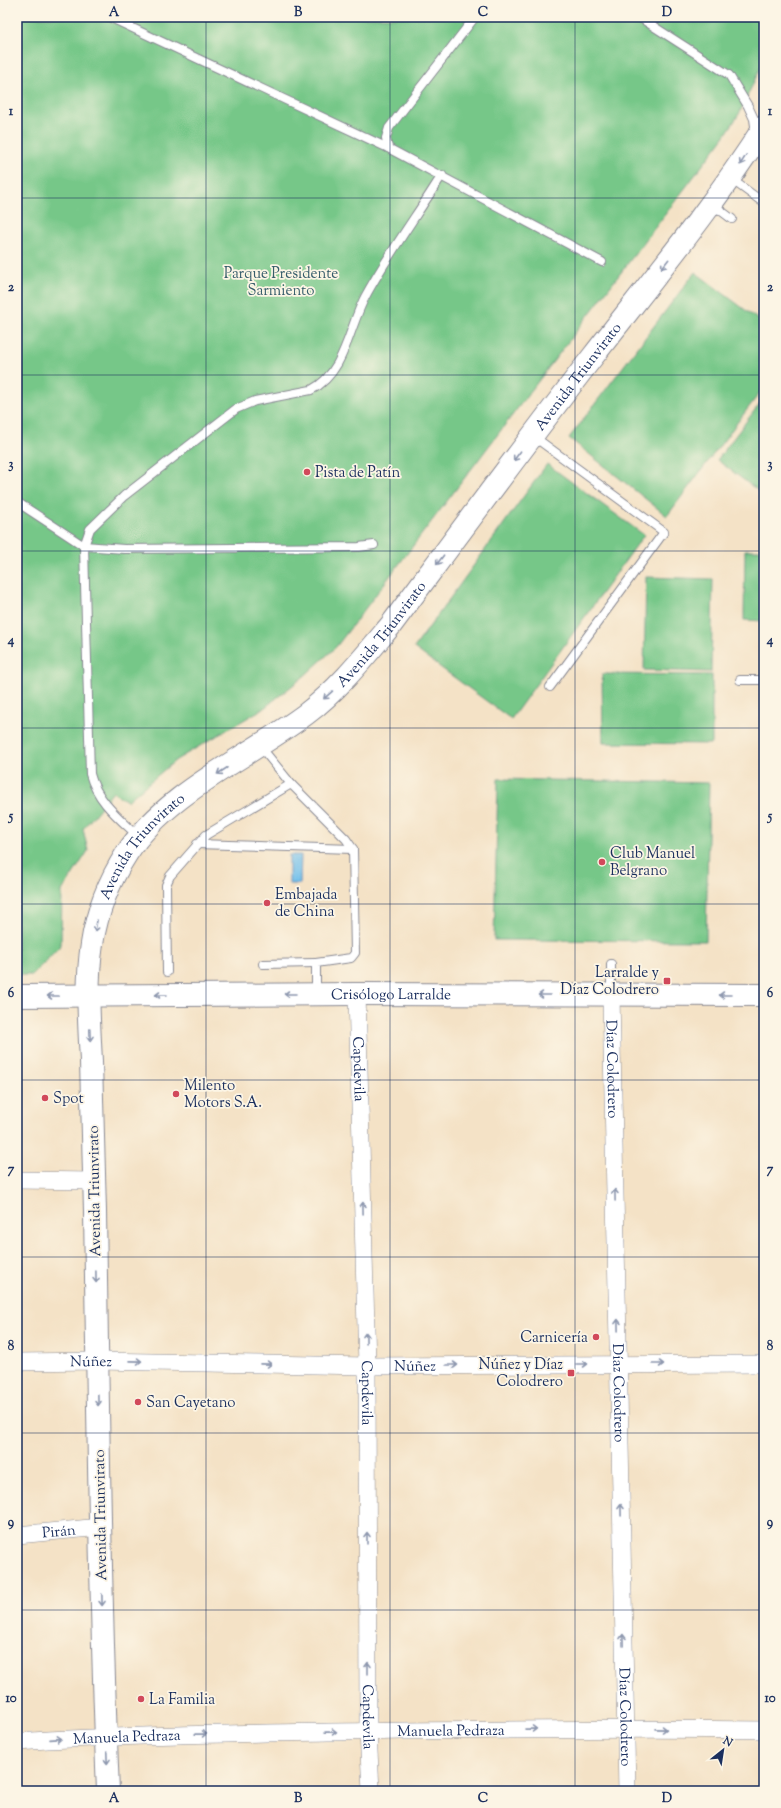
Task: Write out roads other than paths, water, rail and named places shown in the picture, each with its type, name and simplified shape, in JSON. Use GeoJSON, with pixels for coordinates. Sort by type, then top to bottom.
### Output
{"type":"FeatureCollection","features":[{"type":"Feature","properties":{"kind":"main road","name":"Avenida Triunvirato"},"geometry":{"type":"LineString","coordinates":[[108,1791],[100,1527],[94,1181],[88,996],[92,945],[97,919],[114,876],[138,836],[169,806],[310,711],[357,666],[391,625],[532,436],[712,204],[761,132]]}},
{"type":"Feature","properties":{"kind":"main road","name":"Crisólogo Larralde"},"geometry":{"type":"LineString","coordinates":[[17,996],[316,994],[764,995]]}},
{"type":"Feature","properties":{"kind":"street","name":"Capdevila"},"geometry":{"type":"LineString","coordinates":[[358,994],[367,1366],[368,1731],[371,1791]]}},
{"type":"Feature","properties":{"kind":"street","name":"Díaz Colodrero"},"geometry":{"type":"LineString","coordinates":[[610,995],[619,1364],[624,1728],[627,1791]]}},
{"type":"Feature","properties":{"kind":"street"},"geometry":{"type":"LineString","coordinates":[[17,1180],[94,1181]]}},
{"type":"Feature","properties":{"kind":"street","name":"Núñez"},"geometry":{"type":"LineString","coordinates":[[17,1362],[97,1361],[367,1366],[764,1364]]}},
{"type":"Feature","properties":{"kind":"street","name":"Pirán"},"geometry":{"type":"LineString","coordinates":[[17,1535],[100,1527]]}},
{"type":"Feature","properties":{"kind":"street","name":"Manuela Pedraza"},"geometry":{"type":"LineString","coordinates":[[17,1742],[106,1736],[368,1731],[624,1728],[764,1730]]}},
{"type":"Feature","properties":{"kind":"lane"},"geometry":{"type":"LineString","coordinates":[[109,17],[388,148],[442,175],[602,262]]}},
{"type":"Feature","properties":{"kind":"lane"},"geometry":{"type":"LineString","coordinates":[[388,148],[386,138],[389,128],[476,17]]}},
{"type":"Feature","properties":{"kind":"lane"},"geometry":{"type":"LineString","coordinates":[[640,17],[729,75],[761,132]]}},
{"type":"Feature","properties":{"kind":"lane"},"geometry":{"type":"LineString","coordinates":[[138,836],[104,803],[93,786],[90,774],[84,546],[90,529],[124,496],[236,409],[255,401],[311,390],[319,386],[337,363],[366,296],[442,175]]}},
{"type":"Feature","properties":{"kind":"lane"},"geometry":{"type":"LineString","coordinates":[[730,179],[764,203]]}},
{"type":"Feature","properties":{"kind":"lane"},"geometry":{"type":"LineString","coordinates":[[712,204],[732,219]]}},
{"type":"Feature","properties":{"kind":"lane"},"geometry":{"type":"LineString","coordinates":[[532,436],[664,532],[550,687]]}},
{"type":"Feature","properties":{"kind":"lane"},"geometry":{"type":"LineString","coordinates":[[17,502],[84,546],[124,549],[374,545]]}},
{"type":"Feature","properties":{"kind":"lane"},"geometry":{"type":"LineString","coordinates":[[740,680],[764,680]]}},
{"type":"Feature","properties":{"kind":"lane"},"geometry":{"type":"LineString","coordinates":[[260,746],[291,784],[346,839],[353,849],[355,953],[352,958],[316,963],[263,964]]}},
{"type":"Feature","properties":{"kind":"lane"},"geometry":{"type":"LineString","coordinates":[[167,972],[166,885],[174,870],[197,844],[218,826],[291,784]]}},
{"type":"Feature","properties":{"kind":"lane"},"geometry":{"type":"LineString","coordinates":[[197,844],[353,849]]}},
{"type":"Feature","properties":{"kind":"lane"},"geometry":{"type":"LineString","coordinates":[[316,963],[316,994]]}},
{"type":"Feature","properties":{"kind":"lane"},"geometry":{"type":"LineString","coordinates":[[610,995],[611,964]]}},
{"type":"Feature","properties":{"kind":"water"},"geometry":{"type":"Polygon","coordinates":[[[289,855],[301,855],[300,884],[289,884],[289,855]]]}},
{"type":"Feature","properties":{"kind":"place","name":"Pista de Patín"},"geometry":{"type":"Point","coordinates":[307,472]}},
{"type":"Feature","properties":{"kind":"place","name":"Club Manuel Belgrano"},"geometry":{"type":"Point","coordinates":[602,862]}},
{"type":"Feature","properties":{"kind":"place","name":"Embajada de China"},"geometry":{"type":"Point","coordinates":[267,903]}},
{"type":"Feature","properties":{"kind":"place","name":"Larralde y Díaz Colodrero"},"geometry":{"type":"Point","coordinates":[667,981]}},
{"type":"Feature","properties":{"kind":"place","name":"Milento Motors S.A."},"geometry":{"type":"Point","coordinates":[176,1094]}},
{"type":"Feature","properties":{"kind":"place","name":"Spot"},"geometry":{"type":"Point","coordinates":[45,1098]}},
{"type":"Feature","properties":{"kind":"place","name":"Carnicería"},"geometry":{"type":"Point","coordinates":[596,1337]}},
{"type":"Feature","properties":{"kind":"place","name":"Núñez y Díaz Colodrero"},"geometry":{"type":"Point","coordinates":[571,1373]}},
{"type":"Feature","properties":{"kind":"place","name":"San Cayetano"},"geometry":{"type":"Point","coordinates":[138,1402]}},
{"type":"Feature","properties":{"kind":"place","name":"La Familia"},"geometry":{"type":"Point","coordinates":[141,1699]}},
{"type":"Feature","properties":{"kind":"park label","name":"Parque Presidente Sarmiento"},"geometry":{"type":"Point","coordinates":[281,282]}}]}
